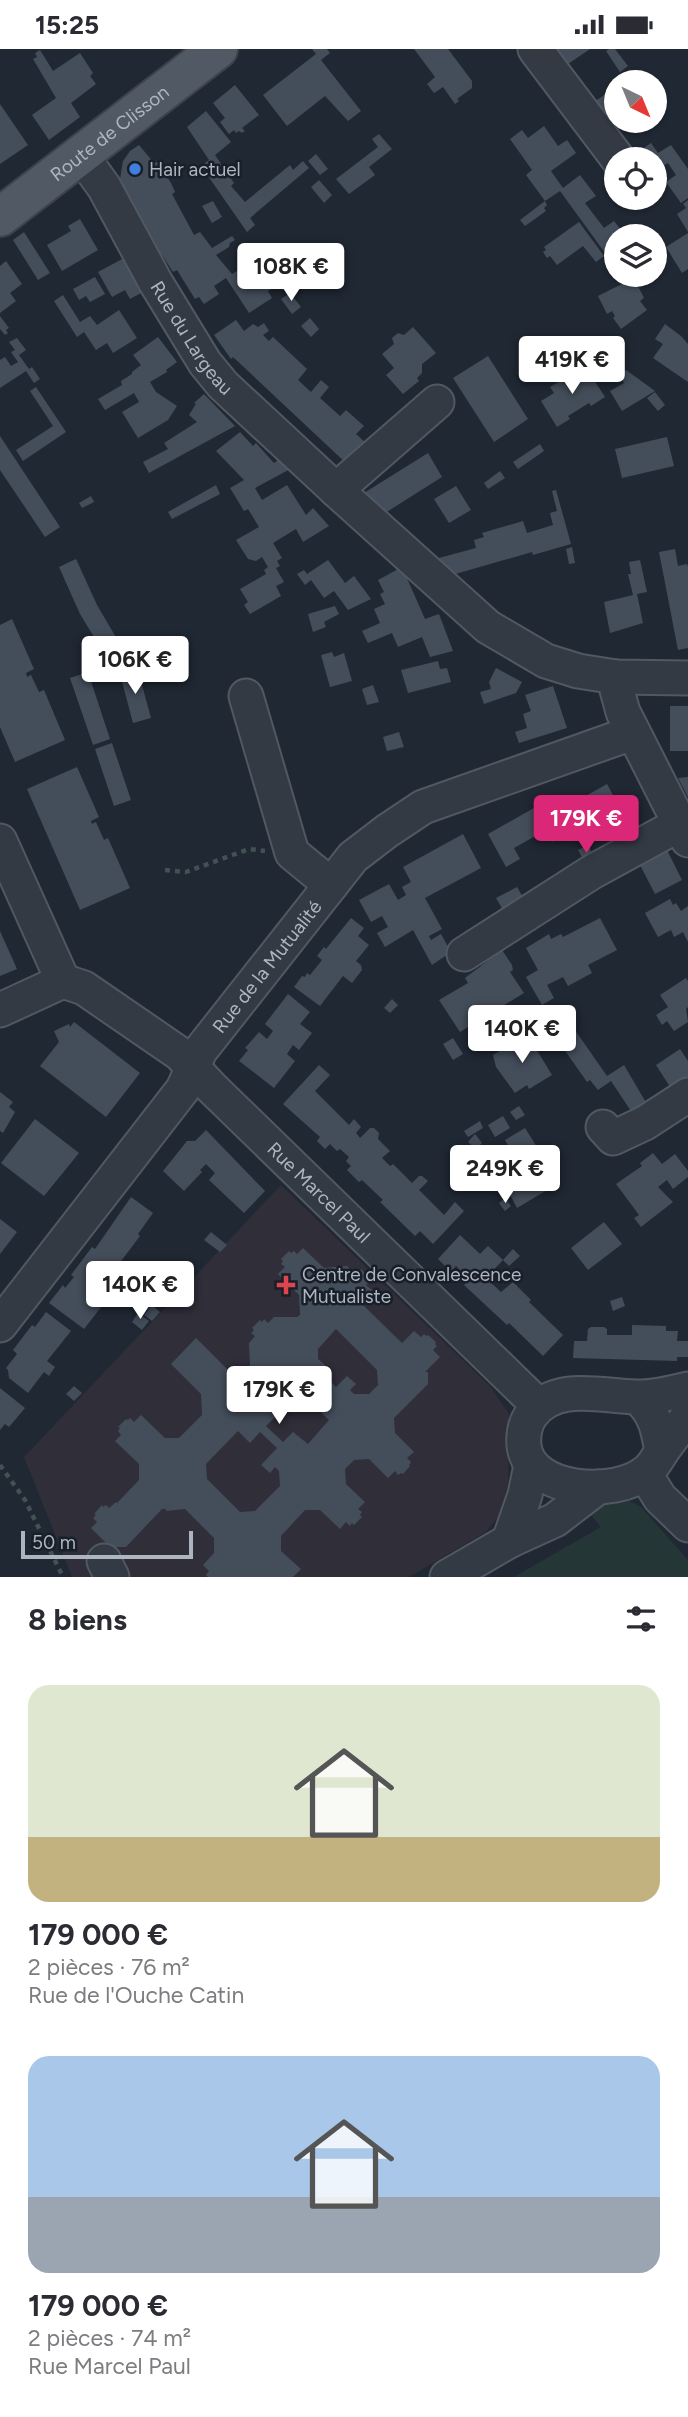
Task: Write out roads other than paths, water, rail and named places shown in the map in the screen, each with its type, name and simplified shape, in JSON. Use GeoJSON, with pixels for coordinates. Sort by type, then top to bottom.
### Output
{"type":"FeatureCollection","features":[{"type":"Feature","properties":{"kind":"main road","name":"Route de Clisson"},"geometry":{"type":"LineString","coordinates":[[0,217],[218,49]]}},
{"type":"Feature","properties":{"kind":"street"},"geometry":{"type":"LineString","coordinates":[[535,49],[609,147]]}},
{"type":"Feature","properties":{"kind":"street","name":"Rue du Largeau"},"geometry":{"type":"LineString","coordinates":[[81,155],[104,187],[156,283],[205,363],[252,413],[488,627],[546,661],[578,671],[617,677],[688,678]]}},
{"type":"Feature","properties":{"kind":"street"},"geometry":{"type":"LineString","coordinates":[[336,491],[437,401]]}},
{"type":"Feature","properties":{"kind":"street"},"geometry":{"type":"LineString","coordinates":[[464,954],[592,871],[684,832],[632,733],[620,701],[617,677]]}},
{"type":"Feature","properties":{"kind":"street"},"geometry":{"type":"LineString","coordinates":[[246,696],[292,853],[331,884]]}},
{"type":"Feature","properties":{"kind":"street","name":"Rue de la Mutualité"},"geometry":{"type":"LineString","coordinates":[[0,1325],[183,1089],[200,1051],[353,857],[423,807],[632,733]]}},
{"type":"Feature","properties":{"kind":"street"},"geometry":{"type":"LineString","coordinates":[[0,841],[63,981],[0,1010]]}},
{"type":"Feature","properties":{"kind":"street","name":"Rue Marcel Paul"},"geometry":{"type":"LineString","coordinates":[[63,981],[84,988],[180,1054],[538,1405]]}},
{"type":"Feature","properties":{"kind":"street"},"geometry":{"type":"LineString","coordinates":[[603,1127],[613,1139],[645,1123],[688,1095]]}},
{"type":"Feature","properties":{"kind":"street"},"geometry":{"type":"LineString","coordinates":[[688,1389],[637,1397],[572,1394],[554,1396],[538,1405],[528,1419],[523,1437],[525,1453],[531,1465],[546,1477],[560,1482],[598,1487],[629,1482],[653,1463],[688,1416]]}},
{"type":"Feature","properties":{"kind":"street"},"geometry":{"type":"LineString","coordinates":[[637,1397],[648,1407],[656,1423],[653,1463],[660,1498],[688,1525]]}},
{"type":"Feature","properties":{"kind":"street"},"geometry":{"type":"LineString","coordinates":[[509,1541],[525,1496],[531,1465]]}},
{"type":"Feature","properties":{"kind":"street"},"geometry":{"type":"LineString","coordinates":[[447,1577],[509,1541],[555,1520],[598,1487]]}},
{"type":"Feature","properties":{"kind":"place","name":"Hair actuel"},"geometry":{"type":"Point","coordinates":[135,169]}},
{"type":"Feature","properties":{"kind":"place","name":"Centre de Convalescence Mutualiste"},"geometry":{"type":"Point","coordinates":[286,1285]}}]}
